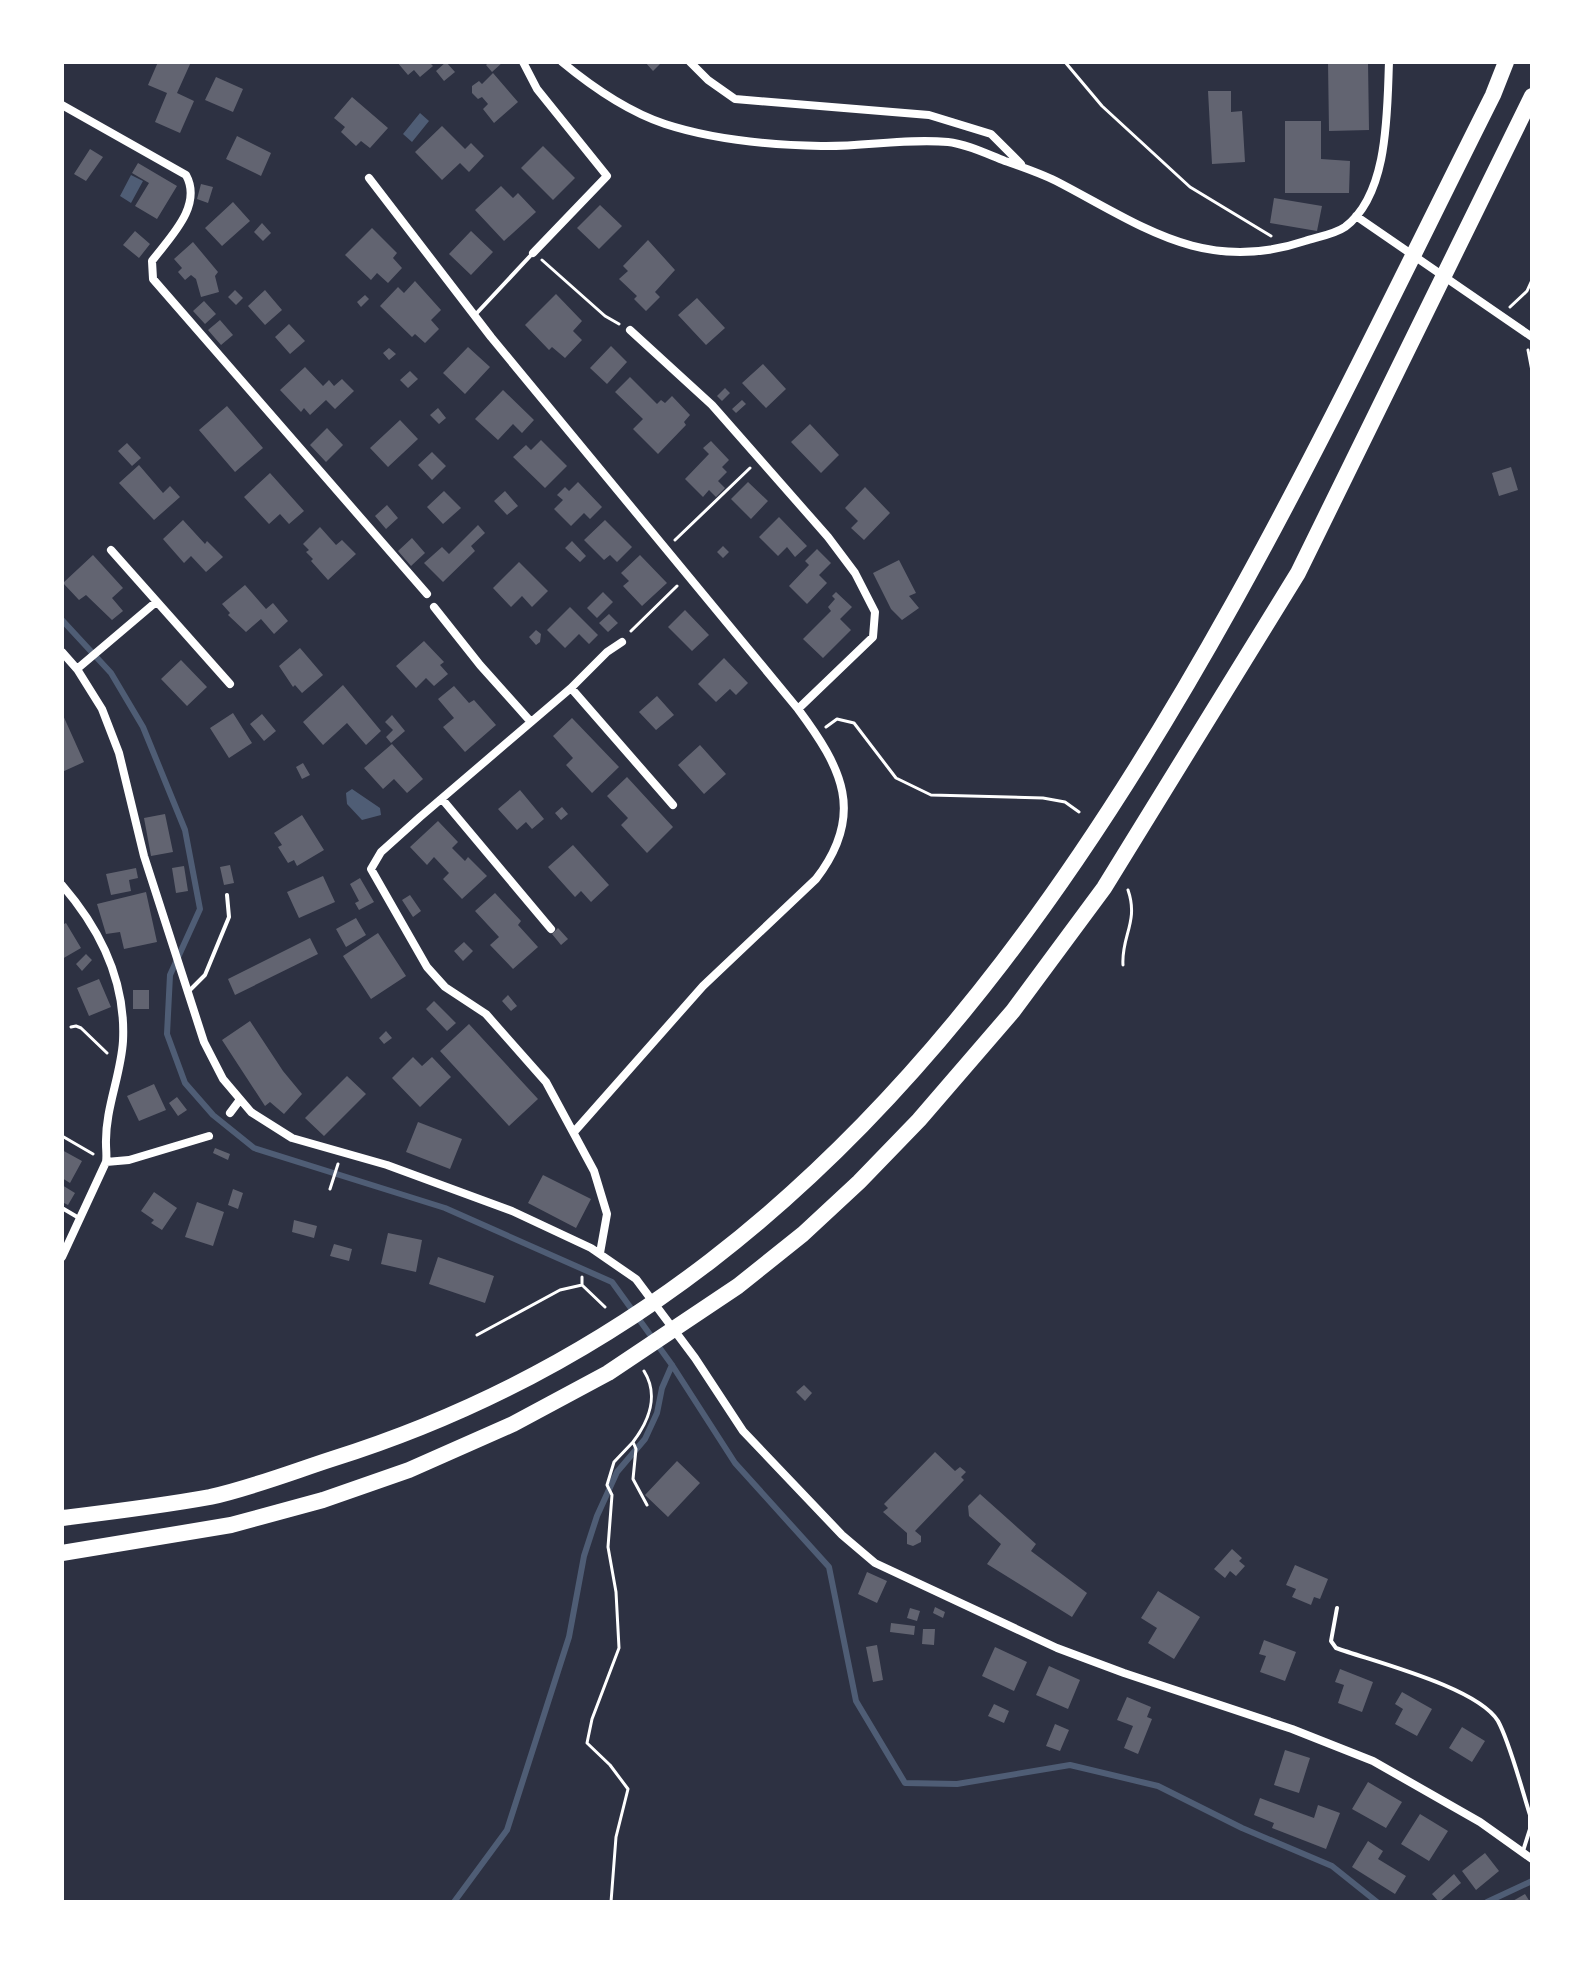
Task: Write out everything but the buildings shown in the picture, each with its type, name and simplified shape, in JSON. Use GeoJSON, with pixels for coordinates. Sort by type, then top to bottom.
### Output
{"type":"FeatureCollection","features":[{"type":"Feature","properties":{"kind":"highway"},"geometry":{"type":"LineString","coordinates":[[62,1518],[215,1496],[393,1440],[493,1396],[591,1345],[651,1306],[786,1199],[838,1152],[901,1086],[984,988],[1082,855],[1135,774],[1265,549],[1486,109],[1506,62]]}},
{"type":"Feature","properties":{"kind":"highway"},"geometry":{"type":"LineString","coordinates":[[62,1553],[231,1525],[323,1500],[409,1470],[513,1424],[608,1373],[738,1286],[803,1234],[859,1182],[919,1120],[1013,1011],[1104,888],[1298,573],[1532,96]]}},
{"type":"Feature","properties":{"kind":"street"},"geometry":{"type":"LineString","coordinates":[[523,62],[537,89],[607,176],[533,253]]}},
{"type":"Feature","properties":{"kind":"street"},"geometry":{"type":"LineString","coordinates":[[562,62],[614,99],[664,124],[714,135],[821,146],[950,142],[1053,179],[1141,228],[1211,251],[1238,252],[1289,247],[1343,229],[1356,216],[1379,166],[1386,136],[1389,62]]}},
{"type":"Feature","properties":{"kind":"street"},"geometry":{"type":"LineString","coordinates":[[690,62],[708,80],[735,99],[929,115],[991,134],[1024,168]]}},
{"type":"Feature","properties":{"kind":"street"},"geometry":{"type":"LineString","coordinates":[[62,105],[186,175],[192,185],[185,217],[152,261],[150,272],[153,279],[427,594]]}},
{"type":"Feature","properties":{"kind":"street"},"geometry":{"type":"LineString","coordinates":[[369,178],[475,315],[798,709],[816,734],[838,776],[845,802],[843,832],[832,858],[798,897],[703,986],[574,1132]]}},
{"type":"Feature","properties":{"kind":"street"},"geometry":{"type":"LineString","coordinates":[[1356,216],[1532,337]]}},
{"type":"Feature","properties":{"kind":"street"},"geometry":{"type":"LineString","coordinates":[[630,330],[712,405],[837,549],[855,573],[875,612],[873,637],[798,709]]}},
{"type":"Feature","properties":{"kind":"street"},"geometry":{"type":"LineString","coordinates":[[111,550],[230,684]]}},
{"type":"Feature","properties":{"kind":"street"},"geometry":{"type":"LineString","coordinates":[[77,669],[156,602]]}},
{"type":"Feature","properties":{"kind":"street"},"geometry":{"type":"LineString","coordinates":[[434,607],[531,722]]}},
{"type":"Feature","properties":{"kind":"street"},"geometry":{"type":"LineString","coordinates":[[600,1253],[607,1214],[594,1171],[546,1082],[486,1014],[445,987],[427,967],[371,869],[381,852],[622,642]]}},
{"type":"Feature","properties":{"kind":"street"},"geometry":{"type":"LineString","coordinates":[[62,652],[77,669],[102,709],[119,753],[144,856],[187,993],[213,1063],[239,1101],[268,1125],[292,1138],[387,1165],[473,1196],[600,1253],[636,1279],[695,1358],[743,1431],[842,1535],[875,1563],[1057,1648],[1292,1729],[1373,1761],[1480,1822],[1532,1859]]}},
{"type":"Feature","properties":{"kind":"street"},"geometry":{"type":"LineString","coordinates":[[571,688],[673,805]]}},
{"type":"Feature","properties":{"kind":"street"},"geometry":{"type":"LineString","coordinates":[[442,799],[551,929]]}},
{"type":"Feature","properties":{"kind":"street"},"geometry":{"type":"LineString","coordinates":[[62,885],[86,913],[116,977],[123,1041],[105,1143],[106,1162],[62,1257]]}},
{"type":"Feature","properties":{"kind":"street"},"geometry":{"type":"LineString","coordinates":[[230,1113],[239,1101]]}},
{"type":"Feature","properties":{"kind":"street"},"geometry":{"type":"LineString","coordinates":[[106,1162],[129,1160],[209,1136]]}},
{"type":"Feature","properties":{"kind":"lane"},"geometry":{"type":"LineString","coordinates":[[475,315],[533,253]]}},
{"type":"Feature","properties":{"kind":"lane"},"geometry":{"type":"LineString","coordinates":[[187,993],[205,975],[229,917],[227,895]]}},
{"type":"Feature","properties":{"kind":"lane"},"geometry":{"type":"LineString","coordinates":[[62,1208],[79,1218]]}},
{"type":"Feature","properties":{"kind":"lane"},"geometry":{"type":"LineString","coordinates":[[1337,1608],[1331,1641],[1336,1648],[1413,1674],[1476,1700],[1494,1716],[1530,1815],[1530,1829],[1523,1851]]}},
{"type":"Feature","properties":{"kind":"path"},"geometry":{"type":"LineString","coordinates":[[1065,62],[1102,106],[1190,187],[1289,247]]}},
{"type":"Feature","properties":{"kind":"path"},"geometry":{"type":"LineString","coordinates":[[533,253],[605,316],[630,330]]}},
{"type":"Feature","properties":{"kind":"path"},"geometry":{"type":"LineString","coordinates":[[1501,314],[1527,291],[1532,280]]}},
{"type":"Feature","properties":{"kind":"path"},"geometry":{"type":"LineString","coordinates":[[667,548],[758,459]]}},
{"type":"Feature","properties":{"kind":"path"},"geometry":{"type":"LineString","coordinates":[[628,634],[689,575]]}},
{"type":"Feature","properties":{"kind":"path"},"geometry":{"type":"LineString","coordinates":[[816,734],[837,719],[854,723],[896,778],[931,795],[1043,798],[1065,802],[1079,812]]}},
{"type":"Feature","properties":{"kind":"path"},"geometry":{"type":"LineString","coordinates":[[1123,965],[1122,952],[1132,925],[1134,906],[1128,890]]}},
{"type":"Feature","properties":{"kind":"path"},"geometry":{"type":"LineString","coordinates":[[71,1027],[81,1028],[119,1063]]}},
{"type":"Feature","properties":{"kind":"path"},"geometry":{"type":"LineString","coordinates":[[62,1136],[106,1162]]}},
{"type":"Feature","properties":{"kind":"path"},"geometry":{"type":"LineString","coordinates":[[330,1189],[336,1170]]}},
{"type":"Feature","properties":{"kind":"path"},"geometry":{"type":"LineString","coordinates":[[582,1277],[582,1285],[604,1305],[611,1317]]}},
{"type":"Feature","properties":{"kind":"path"},"geometry":{"type":"LineString","coordinates":[[477,1335],[560,1290],[582,1285]]}},
{"type":"Feature","properties":{"kind":"path"},"geometry":{"type":"LineString","coordinates":[[611,1902],[616,1837],[628,1789],[610,1765],[587,1743],[596,1705],[619,1648],[616,1592],[608,1547],[612,1495],[607,1485],[614,1462],[633,1442],[650,1413],[652,1395],[649,1378],[641,1366]]}},
{"type":"Feature","properties":{"kind":"path"},"geometry":{"type":"LineString","coordinates":[[633,1442],[636,1449],[633,1479],[647,1505]]}},
{"type":"Feature","properties":{"kind":"water"},"geometry":{"type":"Polygon","coordinates":[[[420,113],[429,121],[412,142],[403,134],[420,113]]]}},
{"type":"Feature","properties":{"kind":"water"},"geometry":{"type":"Polygon","coordinates":[[[131,175],[143,181],[131,203],[120,196],[131,175]]]}},
{"type":"Feature","properties":{"kind":"water"},"geometry":{"type":"Polygon","coordinates":[[[352,789],[380,808],[381,815],[362,820],[347,804],[346,793],[352,789]]]}},
{"type":"Feature","properties":{"kind":"waterway"},"geometry":{"type":"LineString","coordinates":[[62,620],[111,673],[143,727],[185,830],[200,909],[170,975],[167,1034],[185,1083],[213,1115],[254,1148],[445,1208],[612,1282],[672,1365],[735,1463],[829,1567],[856,1701],[905,1783],[957,1784],[1070,1765],[1158,1786],[1242,1828],[1332,1866],[1377,1902]]}},
{"type":"Feature","properties":{"kind":"waterway"},"geometry":{"type":"LineString","coordinates":[[454,1902],[507,1830],[569,1637],[584,1556],[597,1516],[617,1472],[645,1439],[672,1365]]}},
{"type":"Feature","properties":{"kind":"waterway"},"geometry":{"type":"LineString","coordinates":[[1487,1902],[1532,1881]]}}]}
